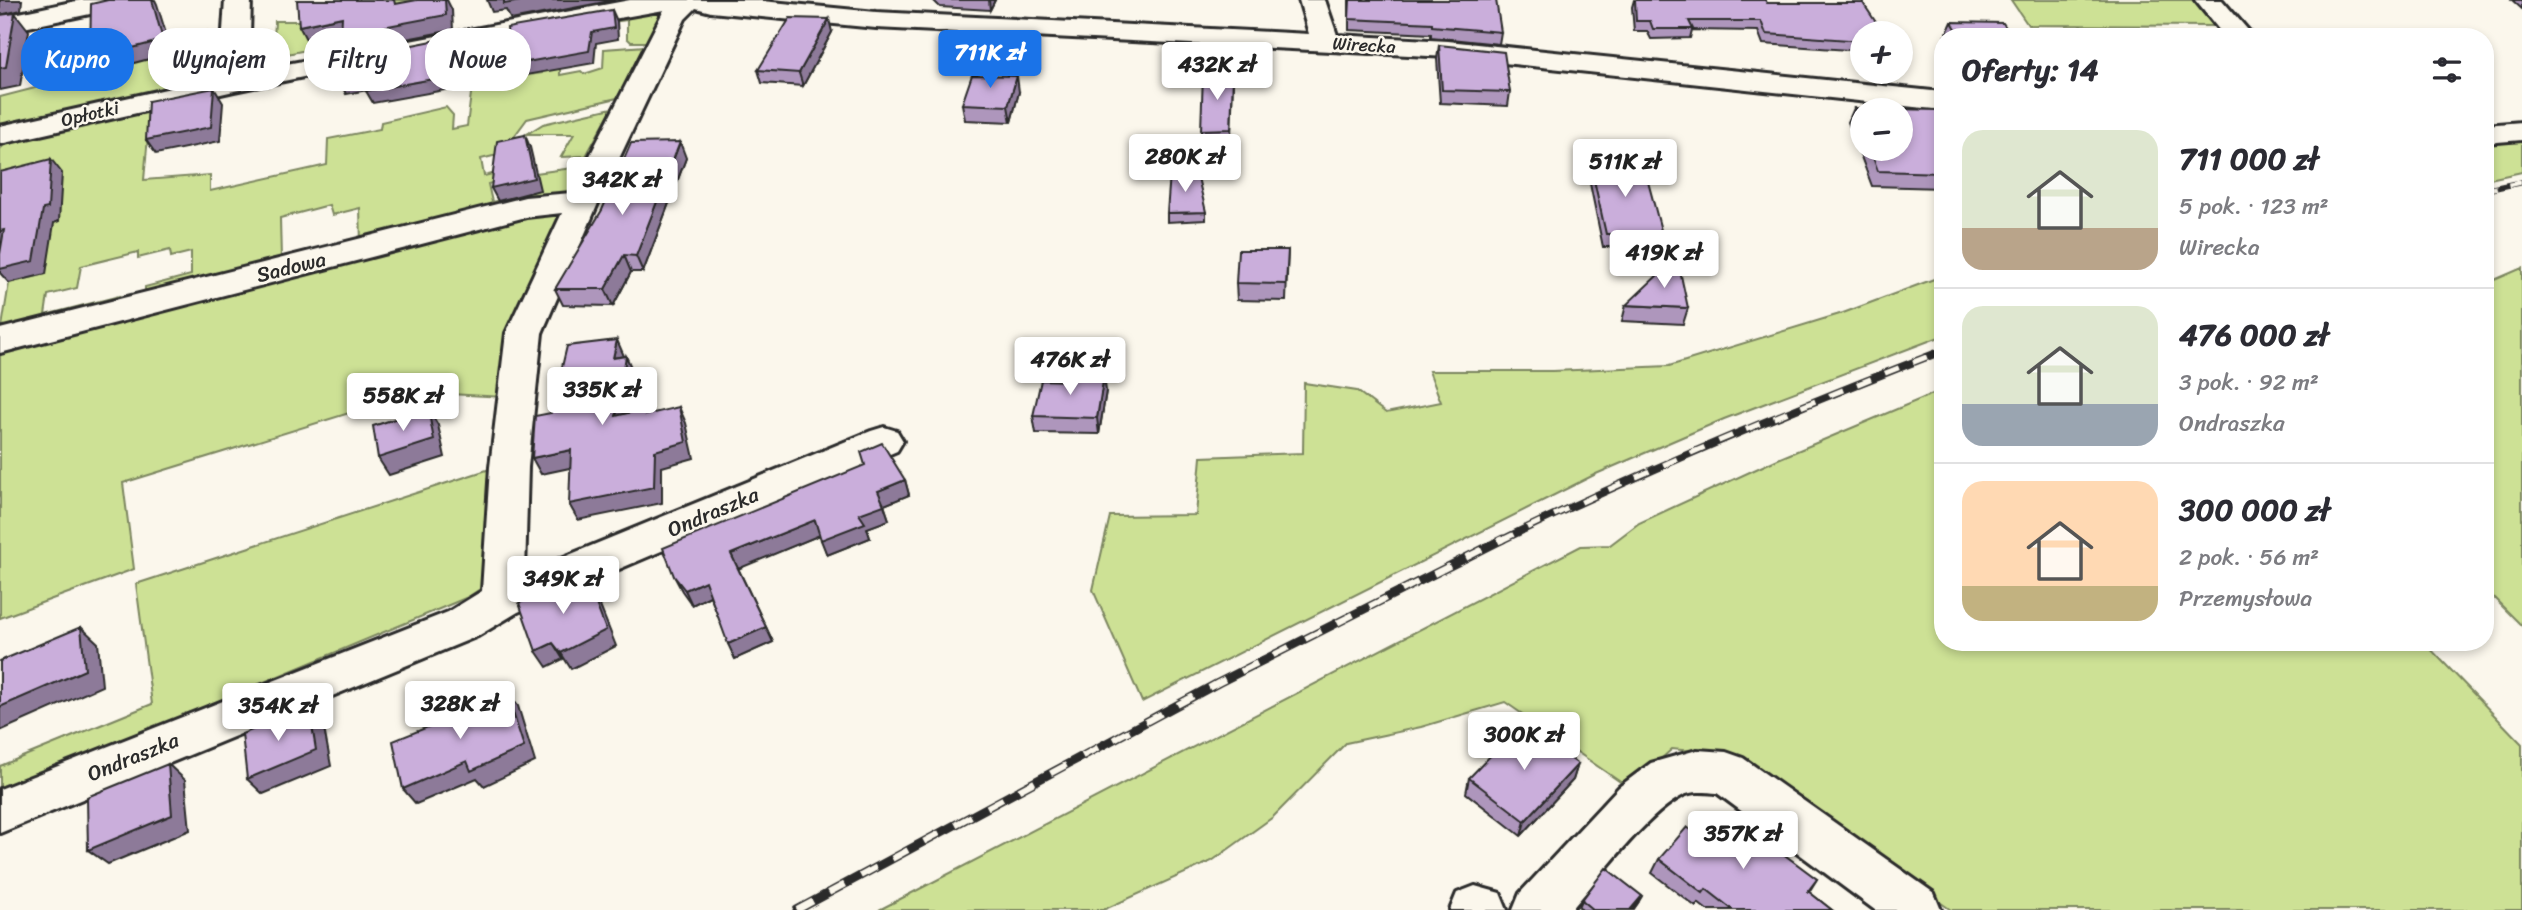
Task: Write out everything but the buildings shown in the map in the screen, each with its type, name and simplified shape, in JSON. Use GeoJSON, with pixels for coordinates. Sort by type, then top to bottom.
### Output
{"type":"FeatureCollection","features":[{"type":"Feature","properties":{"kind":"street"},"geometry":{"type":"LineString","coordinates":[[0,25],[119,0]]}},
{"type":"Feature","properties":{"kind":"street"},"geometry":{"type":"LineString","coordinates":[[237,28],[238,0]]}},
{"type":"Feature","properties":{"kind":"street","name":"Opłotki"},"geometry":{"type":"LineString","coordinates":[[290,72],[676,0]]}},
{"type":"Feature","properties":{"kind":"street"},"geometry":{"type":"LineString","coordinates":[[503,600],[509,467],[524,333],[583,201],[673,16],[689,0]]}},
{"type":"Feature","properties":{"kind":"street","name":"Wirecka"},"geometry":{"type":"LineString","coordinates":[[700,0],[711,4],[876,20],[1448,49],[1934,100]]}},
{"type":"Feature","properties":{"kind":"street"},"geometry":{"type":"LineString","coordinates":[[1312,0],[1326,43]]}},
{"type":"Feature","properties":{"kind":"street"},"geometry":{"type":"LineString","coordinates":[[2208,0],[2232,28]]}},
{"type":"Feature","properties":{"kind":"street","name":"Opłotki"},"geometry":{"type":"LineString","coordinates":[[0,135],[194,91]]}},
{"type":"Feature","properties":{"kind":"street"},"geometry":{"type":"LineString","coordinates":[[2494,134],[2522,131]]}},
{"type":"Feature","properties":{"kind":"street","name":"Sadowa"},"geometry":{"type":"LineString","coordinates":[[0,341],[525,207],[583,201]]}},
{"type":"Feature","properties":{"kind":"street","name":"Ondraszka"},"geometry":{"type":"LineString","coordinates":[[0,811],[463,624],[503,600],[884,441]]}},
{"type":"Feature","properties":{"kind":"street"},"geometry":{"type":"LineString","coordinates":[[1538,910],[1636,802],[1668,778],[1697,771],[1726,773],[1916,910]]}},
{"type":"Feature","properties":{"kind":"street"},"geometry":{"type":"LineString","coordinates":[[1475,910],[1482,910]]}},
{"type":"Feature","properties":{"kind":"green space"},"geometry":{"type":"Polygon","coordinates":[[[395,0],[413,0],[415,27],[304,28],[304,50],[290,53],[290,28],[275,28],[275,21],[302,21],[395,0]]]}},
{"type":"Feature","properties":{"kind":"green space"},"geometry":{"type":"Polygon","coordinates":[[[2011,0],[2193,0],[2215,26],[2028,25],[2011,0]]]}},
{"type":"Feature","properties":{"kind":"green space"},"geometry":{"type":"Polygon","coordinates":[[[657,11],[662,16],[650,42],[631,42],[627,38],[627,20],[589,25],[588,20],[657,11]]]}},
{"type":"Feature","properties":{"kind":"green space"},"geometry":{"type":"Polygon","coordinates":[[[557,26],[531,48],[531,30],[557,26]]]}},
{"type":"Feature","properties":{"kind":"green space"},"geometry":{"type":"Polygon","coordinates":[[[134,40],[148,40],[148,91],[161,91],[0,129],[0,97],[23,91],[134,91],[134,40]]]}},
{"type":"Feature","properties":{"kind":"green space"},"geometry":{"type":"Polygon","coordinates":[[[647,46],[617,98],[527,119],[501,154],[481,159],[484,176],[513,169],[515,177],[488,184],[492,202],[539,190],[528,174],[580,167],[569,191],[361,243],[360,208],[332,215],[329,205],[280,218],[281,259],[336,243],[336,249],[145,297],[145,287],[191,275],[191,252],[171,257],[170,250],[138,258],[138,252],[81,266],[77,288],[48,295],[45,315],[119,296],[118,304],[1,333],[9,283],[46,274],[0,202],[0,149],[15,134],[151,104],[144,180],[210,175],[210,191],[327,165],[328,139],[380,129],[381,122],[446,107],[453,115],[452,129],[467,126],[471,91],[531,91],[531,75],[542,73],[544,64],[560,62],[560,75],[581,71],[584,74],[603,68],[604,49],[647,46]]]}},
{"type":"Feature","properties":{"kind":"green space"},"geometry":{"type":"Polygon","coordinates":[[[612,108],[586,156],[561,157],[574,134],[527,134],[543,124],[612,108]]]}},
{"type":"Feature","properties":{"kind":"green space"},"geometry":{"type":"Polygon","coordinates":[[[2522,141],[2522,172],[2494,178],[2494,144],[2522,141]]]}},
{"type":"Feature","properties":{"kind":"green space"},"geometry":{"type":"Polygon","coordinates":[[[547,209],[565,214],[504,397],[431,393],[375,405],[123,483],[134,569],[0,618],[0,348],[547,209]]]}},
{"type":"Feature","properties":{"kind":"green space"},"geometry":{"type":"Polygon","coordinates":[[[2522,268],[2522,626],[2494,598],[2494,280],[2522,268]]]}},
{"type":"Feature","properties":{"kind":"green space"},"geometry":{"type":"Polygon","coordinates":[[[1934,279],[1934,339],[1724,419],[1596,474],[1142,702],[1093,590],[1110,516],[1196,515],[1201,457],[1303,453],[1304,383],[1357,391],[1386,413],[1441,402],[1429,371],[1553,371],[1669,366],[1843,313],[1934,279]]]}},
{"type":"Feature","properties":{"kind":"green space"},"geometry":{"type":"Polygon","coordinates":[[[1934,393],[1934,651],[2433,651],[2522,744],[2522,910],[1951,910],[1732,755],[1672,749],[1629,788],[1505,702],[1421,727],[1346,743],[1273,817],[1212,861],[1103,910],[879,910],[1581,546],[1610,545],[1639,523],[1778,459],[1934,393]]]}},
{"type":"Feature","properties":{"kind":"green space"},"geometry":{"type":"Polygon","coordinates":[[[490,469],[483,587],[468,597],[0,792],[0,766],[152,704],[136,584],[490,469]]]}},
{"type":"Feature","properties":{"kind":"railway"},"geometry":{"type":"LineString","coordinates":[[2494,188],[2522,182]]}},
{"type":"Feature","properties":{"kind":"railway"},"geometry":{"type":"LineString","coordinates":[[1500,541],[1719,441],[1934,354]]}},
{"type":"Feature","properties":{"kind":"railway"},"geometry":{"type":"LineString","coordinates":[[797,910],[1218,683],[1503,539]]}}]}
